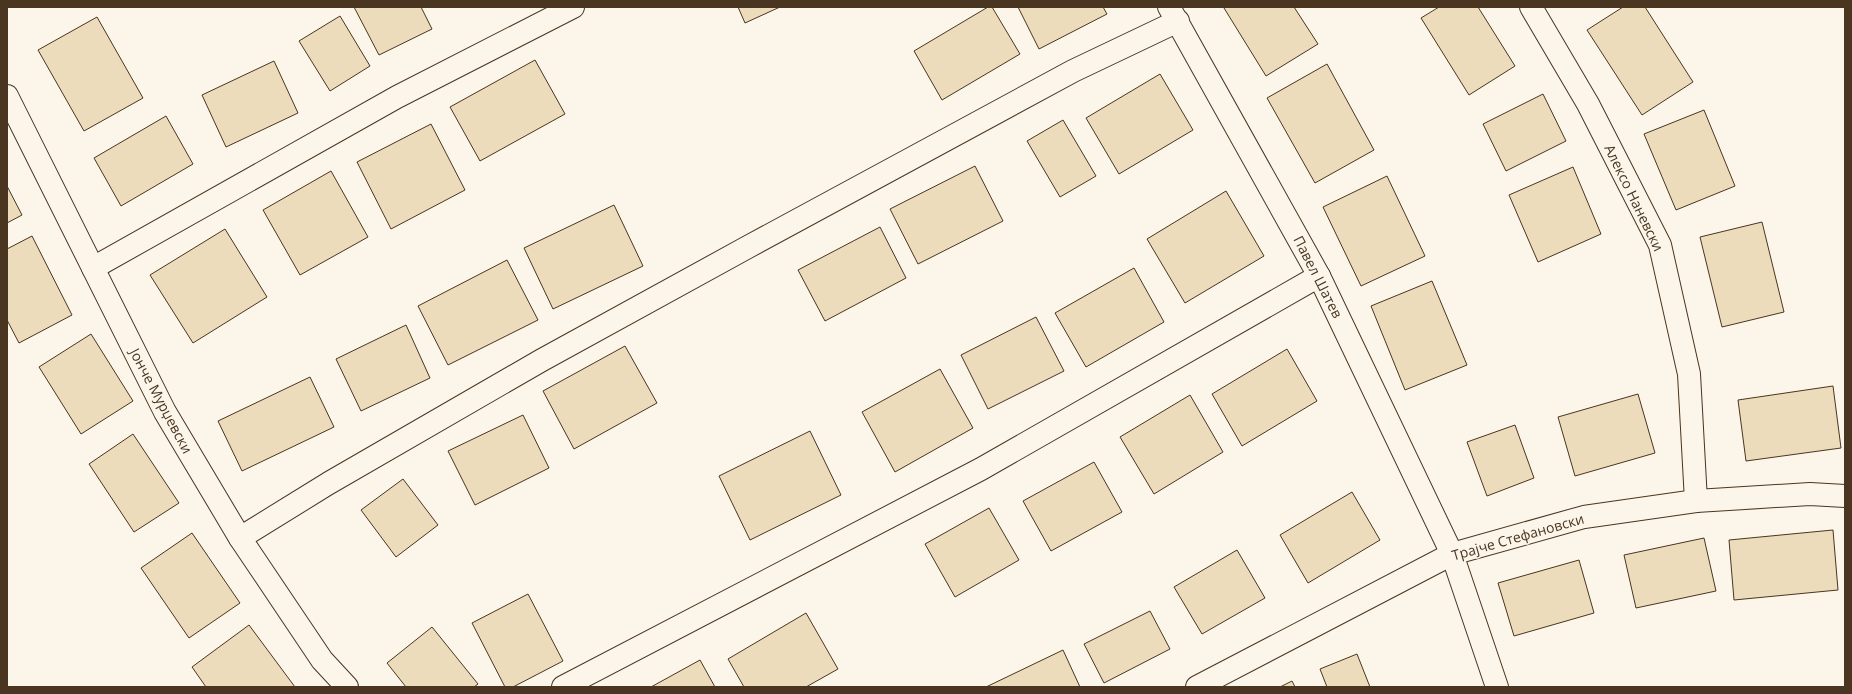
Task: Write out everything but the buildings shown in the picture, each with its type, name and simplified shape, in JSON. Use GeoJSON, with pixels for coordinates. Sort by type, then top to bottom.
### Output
{"type":"FeatureCollection","features":[{"type":"Feature","properties":{"kind":"street"},"geometry":{"type":"LineString","coordinates":[[93,268],[397,97],[573,7]]}},
{"type":"Feature","properties":{"kind":"street","name":"Алексо Наневски"},"geometry":{"type":"LineString","coordinates":[[1531,7],[1588,104],[1660,245],[1689,374],[1696,501]]}},
{"type":"Feature","properties":{"kind":"street"},"geometry":{"type":"LineString","coordinates":[[240,538],[329,483],[542,360],[1074,71],[1173,14]]}},
{"type":"Feature","properties":{"kind":"street","name":"Павел Шатев"},"geometry":{"type":"LineString","coordinates":[[1173,14],[1319,276],[1452,554],[1497,687]]}},
{"type":"Feature","properties":{"kind":"street","name":"Јонче Мурџевски"},"geometry":{"type":"LineString","coordinates":[[7,96],[165,412],[240,538],[322,660],[347,687]]}},
{"type":"Feature","properties":{"kind":"street"},"geometry":{"type":"LineString","coordinates":[[563,687],[981,469],[1319,276]]}},
{"type":"Feature","properties":{"kind":"street","name":"Трајче Стефановски"},"geometry":{"type":"LineString","coordinates":[[1197,687],[1452,554],[1584,517],[1696,501],[1810,494],[1845,496]]}}]}
